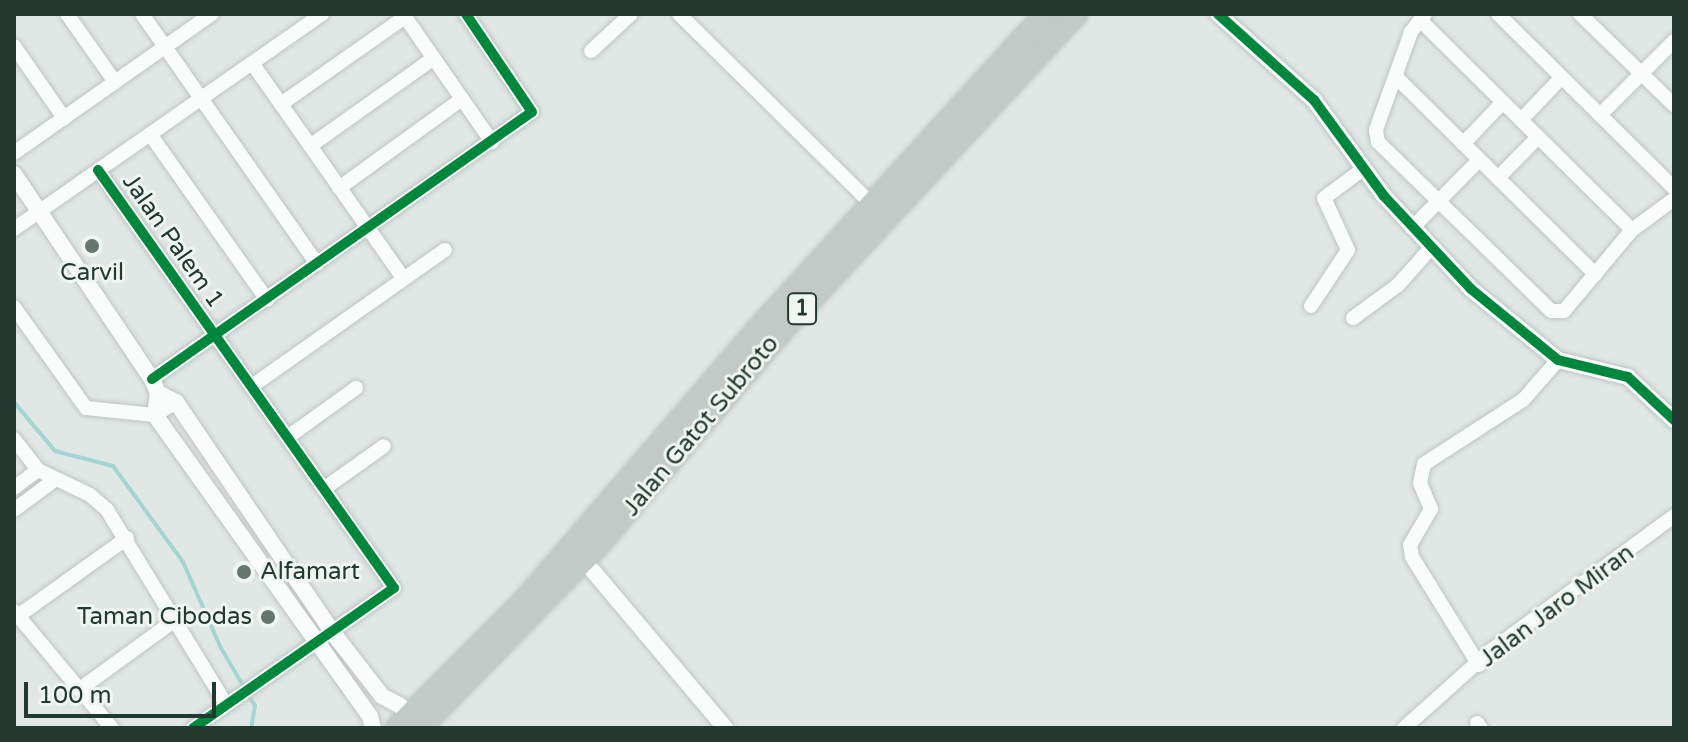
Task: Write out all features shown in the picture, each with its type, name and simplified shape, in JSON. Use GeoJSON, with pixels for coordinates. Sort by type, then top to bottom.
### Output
{"type":"FeatureCollection","features":[{"type":"Feature","properties":{"kind":"highway","name":"Jalan Gatot Subroto"},"geometry":{"type":"LineString","coordinates":[[603,526],[757,330],[1046,14]]}},
{"type":"Feature","properties":{"kind":"highway","name":"Jalan Gatot Subroto"},"geometry":{"type":"LineString","coordinates":[[420,728],[1076,14]]}},
{"type":"Feature","properties":{"kind":"highway"},"geometry":{"type":"LineString","coordinates":[[436,728],[593,571],[603,526]]}},
{"type":"Feature","properties":{"kind":"highway"},"geometry":{"type":"LineString","coordinates":[[384,728],[399,717],[552,553],[603,526]]}},
{"type":"Feature","properties":{"kind":"highway","name":"Jalan Gatot Subroto"},"geometry":{"type":"LineString","coordinates":[[399,717],[530,606]]}},
{"type":"Feature","properties":{"kind":"street"},"geometry":{"type":"LineString","coordinates":[[67,14],[115,82]]}},
{"type":"Feature","properties":{"kind":"street"},"geometry":{"type":"LineString","coordinates":[[142,14],[317,264]]}},
{"type":"Feature","properties":{"kind":"street"},"geometry":{"type":"LineString","coordinates":[[14,229],[322,14]]}},
{"type":"Feature","properties":{"kind":"street"},"geometry":{"type":"LineString","coordinates":[[155,386],[216,336],[533,110],[466,14]]}},
{"type":"Feature","properties":{"kind":"street"},"geometry":{"type":"LineString","coordinates":[[591,51],[631,14]]}},
{"type":"Feature","properties":{"kind":"street"},"geometry":{"type":"LineString","coordinates":[[679,14],[873,205]]}},
{"type":"Feature","properties":{"kind":"street"},"geometry":{"type":"LineString","coordinates":[[1218,14],[1314,100],[1363,169],[1430,249],[1558,360],[1628,377],[1674,420]]}},
{"type":"Feature","properties":{"kind":"street"},"geometry":{"type":"LineString","coordinates":[[1498,14],[1674,188]]}},
{"type":"Feature","properties":{"kind":"street"},"geometry":{"type":"LineString","coordinates":[[1580,14],[1674,105]]}},
{"type":"Feature","properties":{"kind":"street"},"geometry":{"type":"LineString","coordinates":[[14,153],[207,15]]}},
{"type":"Feature","properties":{"kind":"street"},"geometry":{"type":"LineString","coordinates":[[281,104],[404,15],[492,142]]}},
{"type":"Feature","properties":{"kind":"street"},"geometry":{"type":"LineString","coordinates":[[1632,230],[1503,102],[1423,17],[1411,32],[1376,130],[1378,142],[1438,203],[1557,314],[1632,230],[1674,199]]}},
{"type":"Feature","properties":{"kind":"street"},"geometry":{"type":"LineString","coordinates":[[1600,115],[1674,41]]}},
{"type":"Feature","properties":{"kind":"street"},"geometry":{"type":"LineString","coordinates":[[14,46],[64,118]]}},
{"type":"Feature","properties":{"kind":"street"},"geometry":{"type":"LineString","coordinates":[[310,146],[434,58]]}},
{"type":"Feature","properties":{"kind":"street"},"geometry":{"type":"LineString","coordinates":[[252,63],[403,278]]}},
{"type":"Feature","properties":{"kind":"street"},"geometry":{"type":"LineString","coordinates":[[1521,120],[1562,77]]}},
{"type":"Feature","properties":{"kind":"street"},"geometry":{"type":"LineString","coordinates":[[1397,78],[1595,274]]}},
{"type":"Feature","properties":{"kind":"street"},"geometry":{"type":"LineString","coordinates":[[339,188],[462,99]]}},
{"type":"Feature","properties":{"kind":"street"},"geometry":{"type":"LineString","coordinates":[[1463,144],[1503,102]]}},
{"type":"Feature","properties":{"kind":"street"},"geometry":{"type":"LineString","coordinates":[[150,134],[267,300]]}},
{"type":"Feature","properties":{"kind":"street"},"geometry":{"type":"LineString","coordinates":[[1498,178],[1538,137]]}},
{"type":"Feature","properties":{"kind":"street"},"geometry":{"type":"LineString","coordinates":[[1412,228],[1479,160]]}},
{"type":"Feature","properties":{"kind":"street"},"geometry":{"type":"LineString","coordinates":[[1311,306],[1348,250],[1324,198],[1363,169]]}},
{"type":"Feature","properties":{"kind":"street","name":"Jalan Palem 1"},"geometry":{"type":"LineString","coordinates":[[98,170],[394,588],[330,629]]}},
{"type":"Feature","properties":{"kind":"street"},"geometry":{"type":"LineString","coordinates":[[14,174],[155,386],[176,402],[330,629],[399,717]]}},
{"type":"Feature","properties":{"kind":"street"},"geometry":{"type":"LineString","coordinates":[[1353,318],[1398,285],[1430,249]]}},
{"type":"Feature","properties":{"kind":"street"},"geometry":{"type":"LineString","coordinates":[[252,386],[445,250]]}},
{"type":"Feature","properties":{"kind":"street"},"geometry":{"type":"LineString","coordinates":[[14,307],[86,408],[155,415],[176,402]]}},
{"type":"Feature","properties":{"kind":"street"},"geometry":{"type":"LineString","coordinates":[[1479,665],[1412,557],[1410,545],[1431,509],[1420,483],[1424,464],[1523,400],[1558,360]]}},
{"type":"Feature","properties":{"kind":"street"},"geometry":{"type":"LineString","coordinates":[[155,386],[155,415],[370,716],[373,728]]}},
{"type":"Feature","properties":{"kind":"street"},"geometry":{"type":"LineString","coordinates":[[288,437],[356,388]]}},
{"type":"Feature","properties":{"kind":"street"},"geometry":{"type":"LineString","coordinates":[[14,439],[38,470],[53,481],[90,495],[127,538],[175,620],[231,701]]}},
{"type":"Feature","properties":{"kind":"street"},"geometry":{"type":"LineString","coordinates":[[325,488],[384,446]]}},
{"type":"Feature","properties":{"kind":"street"},"geometry":{"type":"LineString","coordinates":[[14,488],[38,470]]}},
{"type":"Feature","properties":{"kind":"street"},"geometry":{"type":"LineString","coordinates":[[14,510],[53,481]]}},
{"type":"Feature","properties":{"kind":"street","name":"Jalan Jaro Miran"},"geometry":{"type":"LineString","coordinates":[[1404,728],[1479,665],[1489,652],[1674,516]]}},
{"type":"Feature","properties":{"kind":"street"},"geometry":{"type":"LineString","coordinates":[[112,728],[16,614],[127,538]]}},
{"type":"Feature","properties":{"kind":"street"},"geometry":{"type":"LineString","coordinates":[[593,571],[725,728]]}},
{"type":"Feature","properties":{"kind":"street"},"geometry":{"type":"LineString","coordinates":[[80,689],[175,620]]}},
{"type":"Feature","properties":{"kind":"street"},"geometry":{"type":"LineString","coordinates":[[193,728],[330,629]]}},
{"type":"Feature","properties":{"kind":"waterway"},"geometry":{"type":"LineString","coordinates":[[14,402],[55,451],[113,466],[183,562],[221,648],[255,706],[251,728]]}},
{"type":"Feature","properties":{"kind":"cycle path"},"geometry":{"type":"LineString","coordinates":[[152,379],[532,112],[466,14]]}},
{"type":"Feature","properties":{"kind":"cycle path"},"geometry":{"type":"LineString","coordinates":[[1218,14],[1314,100],[1384,196],[1471,289],[1558,360],[1628,377],[1674,420]]}},
{"type":"Feature","properties":{"kind":"cycle path"},"geometry":{"type":"LineString","coordinates":[[98,170],[394,588],[193,728]]}},
{"type":"Feature","properties":{"kind":"place","name":"Carvil"},"geometry":{"type":"Point","coordinates":[92,246]}},
{"type":"Feature","properties":{"kind":"place","name":"Alfamart"},"geometry":{"type":"Point","coordinates":[244,572]}},
{"type":"Feature","properties":{"kind":"place","name":"Taman Cibodas"},"geometry":{"type":"Point","coordinates":[268,617]}}]}
